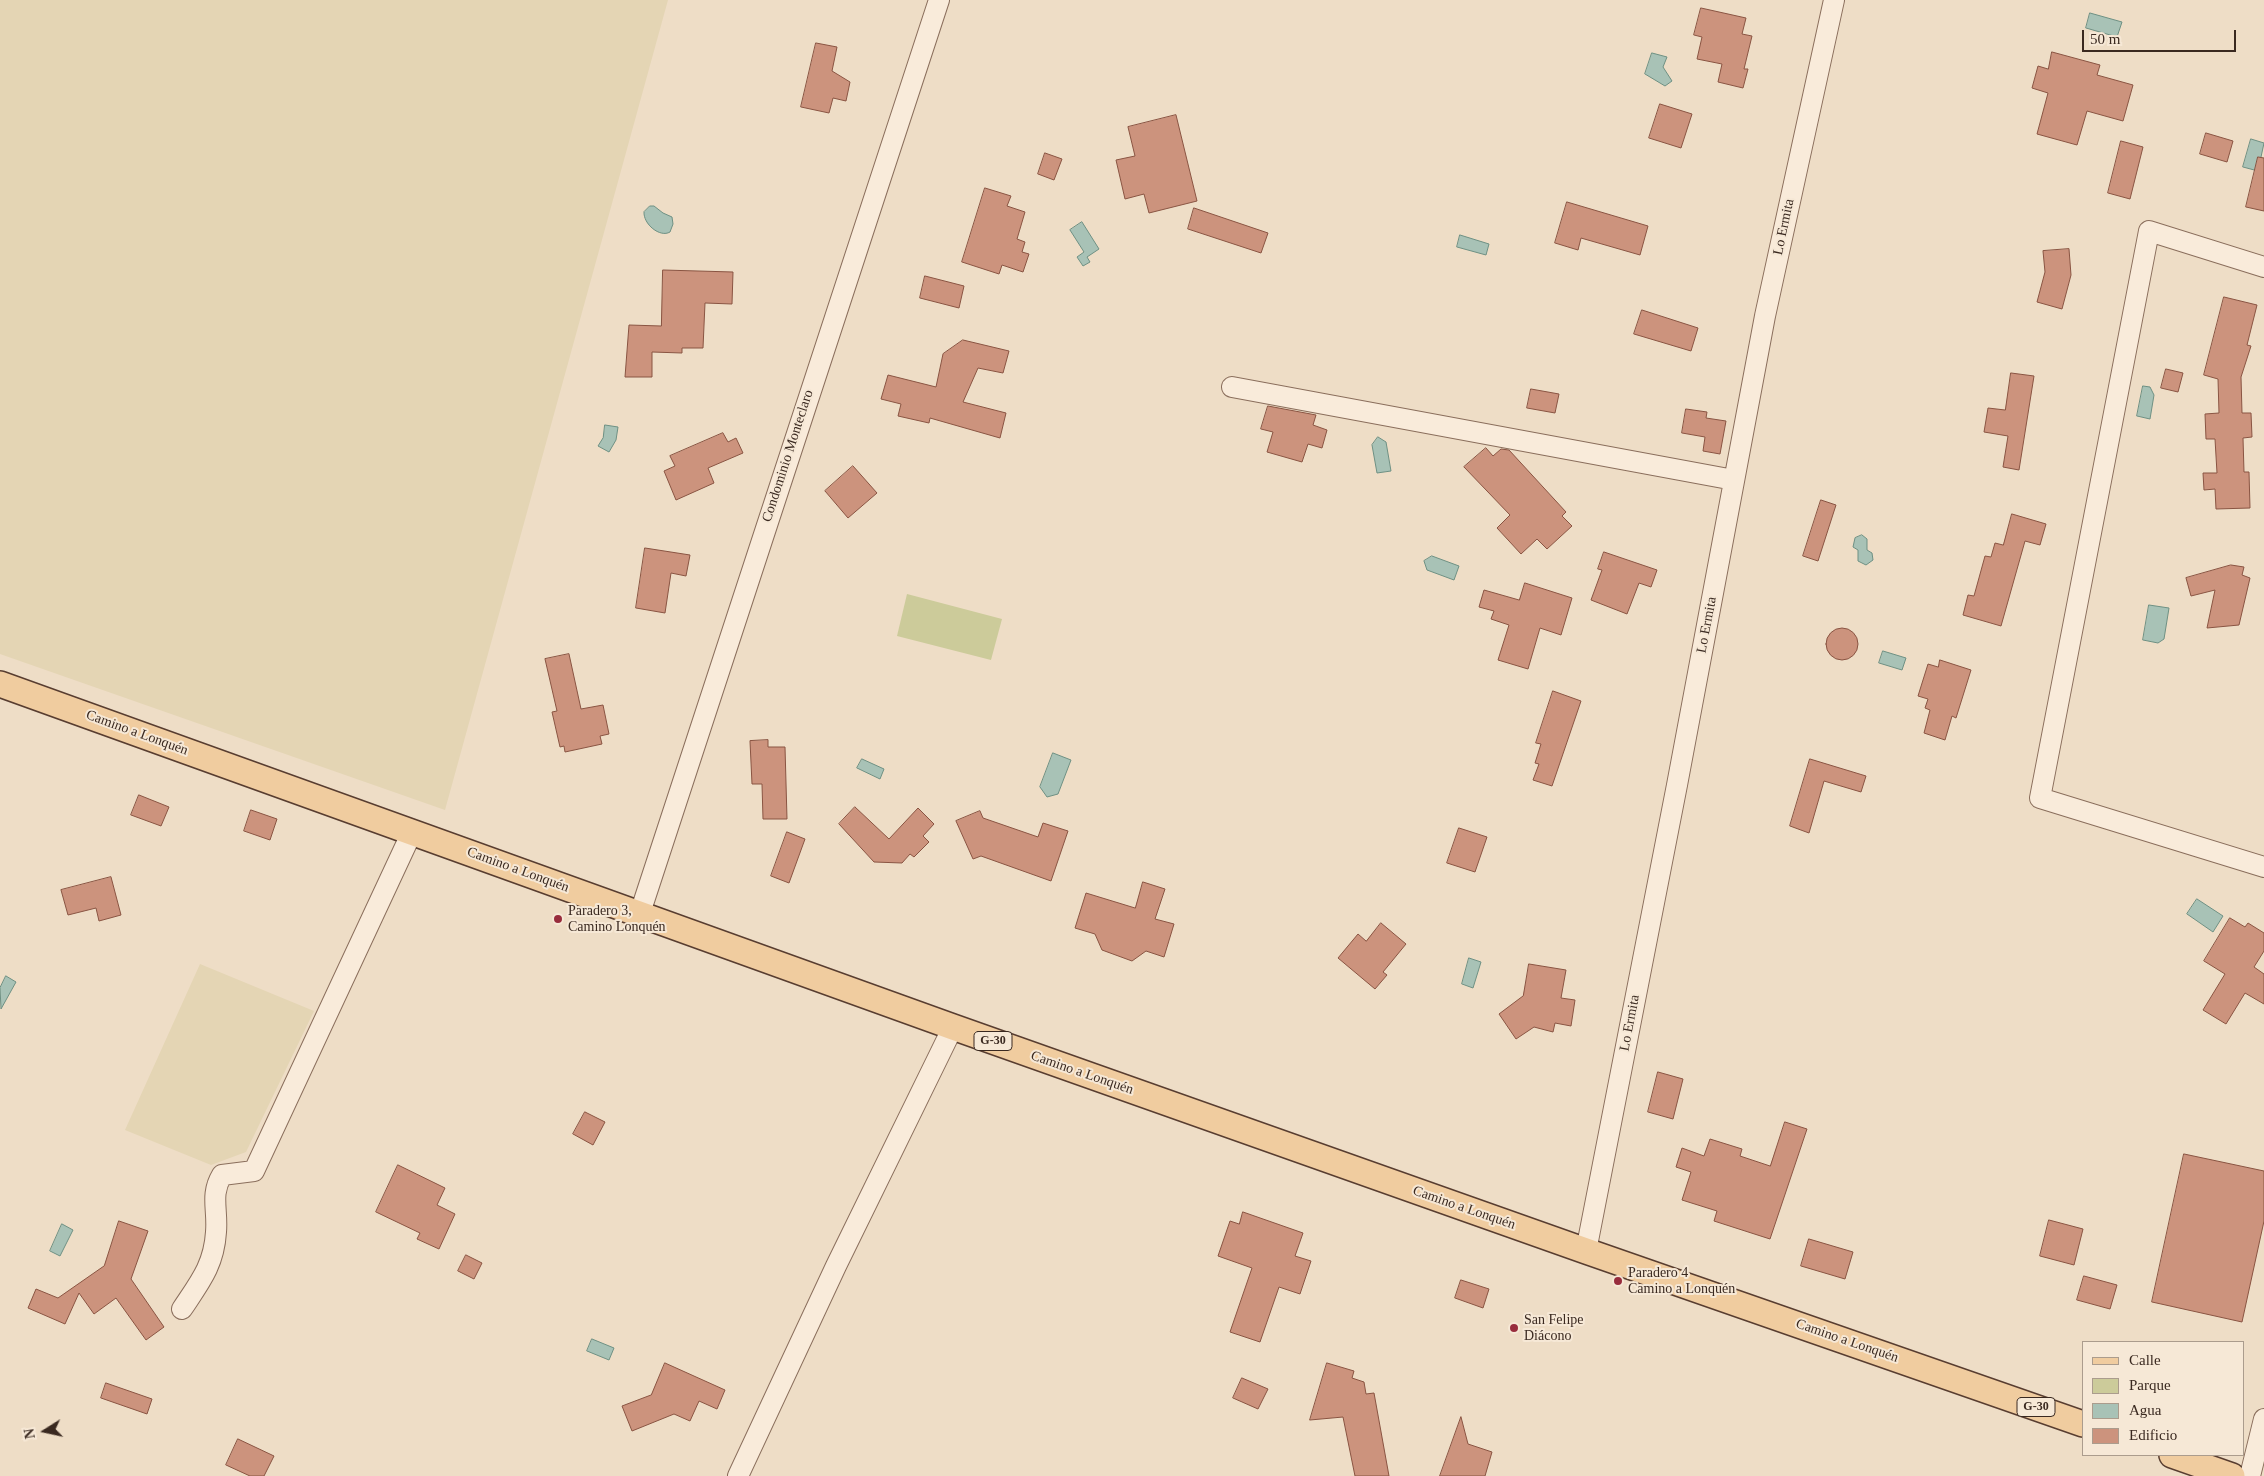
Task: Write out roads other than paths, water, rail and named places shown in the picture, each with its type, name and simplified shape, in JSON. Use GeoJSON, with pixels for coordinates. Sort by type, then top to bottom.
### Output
{"type":"FeatureCollection","features":[{"type":"Feature","properties":{"kind":"main road","name":"Camino a Lonquén"},"geometry":{"type":"LineString","coordinates":[[0,684],[954,1027],[1586,1251],[2082,1424]]}},
{"type":"Feature","properties":{"kind":"main road"},"geometry":{"type":"LineString","coordinates":[[2175,1456],[2232,1476]]}},
{"type":"Feature","properties":{"kind":"street","name":"Condominio Monteclaro"},"geometry":{"type":"LineString","coordinates":[[640,913],[939,0]]}},
{"type":"Feature","properties":{"kind":"street","name":"Lo Ermita"},"geometry":{"type":"LineString","coordinates":[[1586,1251],[1764,316],[1834,0]]}},
{"type":"Feature","properties":{"kind":"street"},"geometry":{"type":"LineString","coordinates":[[2264,267],[2149,231],[2040,798],[2264,867]]}},
{"type":"Feature","properties":{"kind":"street"},"geometry":{"type":"LineString","coordinates":[[1232,387],[1734,480]]}},
{"type":"Feature","properties":{"kind":"street"},"geometry":{"type":"LineString","coordinates":[[182,1310],[210,1266],[216,1232],[215,1187],[222,1175],[254,1171],[412,832]]}},
{"type":"Feature","properties":{"kind":"street"},"geometry":{"type":"LineString","coordinates":[[738,1476],[836,1266],[954,1027]]}},
{"type":"Feature","properties":{"kind":"street"},"geometry":{"type":"LineString","coordinates":[[2250,1476],[2264,1419]]}},
{"type":"Feature","properties":{"kind":"water"},"geometry":{"type":"Polygon","coordinates":[[[2090,13],[2122,22],[2117,37],[2086,28],[2090,13]]]}},
{"type":"Feature","properties":{"kind":"water"},"geometry":{"type":"Polygon","coordinates":[[[1652,53],[1667,57],[1663,67],[1672,81],[1665,86],[1645,74],[1652,53]]]}},
{"type":"Feature","properties":{"kind":"water"},"geometry":{"type":"Polygon","coordinates":[[[2251,139],[2264,143],[2258,171],[2243,167],[2251,139]]]}},
{"type":"Feature","properties":{"kind":"water"},"geometry":{"type":"Polygon","coordinates":[[[650,206],[654,206],[672,217],[673,224],[670,232],[662,233],[649,225],[644,217],[644,212],[650,206]]]}},
{"type":"Feature","properties":{"kind":"water"},"geometry":{"type":"Polygon","coordinates":[[[1082,222],[1099,249],[1087,257],[1090,262],[1083,266],[1077,257],[1084,252],[1070,230],[1082,222]]]}},
{"type":"Feature","properties":{"kind":"water"},"geometry":{"type":"Polygon","coordinates":[[[1460,235],[1489,244],[1486,255],[1457,247],[1460,235]]]}},
{"type":"Feature","properties":{"kind":"water"},"geometry":{"type":"Polygon","coordinates":[[[2143,386],[2150,387],[2154,395],[2150,419],[2137,416],[2143,386]]]}},
{"type":"Feature","properties":{"kind":"water"},"geometry":{"type":"Polygon","coordinates":[[[605,425],[618,427],[616,440],[609,452],[598,446],[603,438],[605,425]]]}},
{"type":"Feature","properties":{"kind":"water"},"geometry":{"type":"Polygon","coordinates":[[[1378,437],[1386,442],[1391,471],[1377,473],[1372,445],[1378,437]]]}},
{"type":"Feature","properties":{"kind":"water"},"geometry":{"type":"Polygon","coordinates":[[[1862,535],[1867,539],[1867,550],[1872,553],[1873,560],[1866,565],[1858,561],[1858,550],[1853,547],[1855,538],[1862,535]]]}},
{"type":"Feature","properties":{"kind":"water"},"geometry":{"type":"Polygon","coordinates":[[[1432,556],[1459,566],[1454,580],[1427,570],[1424,561],[1432,556]]]}},
{"type":"Feature","properties":{"kind":"water"},"geometry":{"type":"Polygon","coordinates":[[[2149,605],[2169,608],[2164,639],[2158,643],[2143,640],[2149,605]]]}},
{"type":"Feature","properties":{"kind":"water"},"geometry":{"type":"Polygon","coordinates":[[[1883,651],[1906,658],[1902,670],[1879,663],[1883,651]]]}},
{"type":"Feature","properties":{"kind":"water"},"geometry":{"type":"Polygon","coordinates":[[[1053,753],[1071,760],[1058,794],[1047,797],[1040,787],[1053,753]]]}},
{"type":"Feature","properties":{"kind":"water"},"geometry":{"type":"Polygon","coordinates":[[[862,759],[884,769],[880,779],[857,768],[862,759]]]}},
{"type":"Feature","properties":{"kind":"water"},"geometry":{"type":"Polygon","coordinates":[[[2197,899],[2223,916],[2213,932],[2187,914],[2197,899]]]}},
{"type":"Feature","properties":{"kind":"water"},"geometry":{"type":"Polygon","coordinates":[[[1469,958],[1481,962],[1473,988],[1462,984],[1469,958]]]}},
{"type":"Feature","properties":{"kind":"water"},"geometry":{"type":"Polygon","coordinates":[[[6,976],[16,982],[1,1009],[0,988],[6,976]]]}},
{"type":"Feature","properties":{"kind":"water"},"geometry":{"type":"Polygon","coordinates":[[[62,1224],[73,1230],[60,1256],[50,1251],[62,1224]]]}},
{"type":"Feature","properties":{"kind":"water"},"geometry":{"type":"Polygon","coordinates":[[[592,1339],[614,1348],[609,1360],[587,1351],[592,1339]]]}},
{"type":"Feature","properties":{"kind":"place","name":"Paradero 3, Camino Lonquén"},"geometry":{"type":"Point","coordinates":[558,919]}},
{"type":"Feature","properties":{"kind":"place","name":"Paradero 4 Camino a Lonquén"},"geometry":{"type":"Point","coordinates":[1618,1281]}},
{"type":"Feature","properties":{"kind":"place","name":"San Felipe Diácono"},"geometry":{"type":"Point","coordinates":[1514,1328]}}]}
